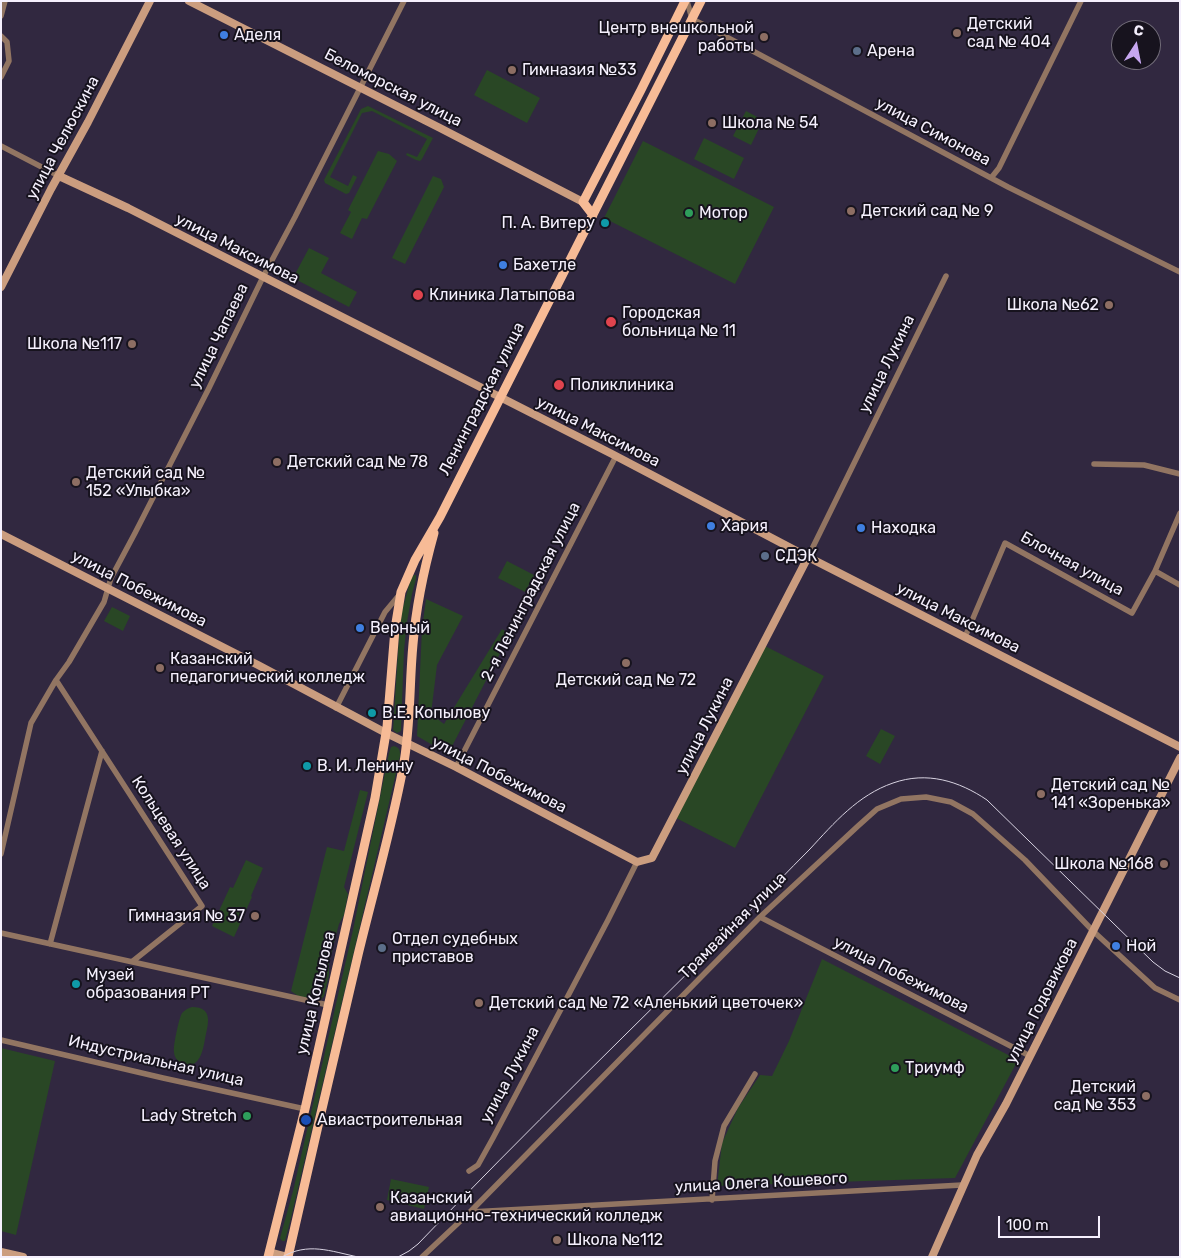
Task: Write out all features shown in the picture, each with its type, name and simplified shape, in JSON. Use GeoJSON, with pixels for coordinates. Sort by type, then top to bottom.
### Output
{"type":"FeatureCollection","features":[{"type":"Feature","properties":{"kind":"main road","name":"Беломорская улица"},"geometry":{"type":"LineString","coordinates":[[189,1],[583,202]]}},
{"type":"Feature","properties":{"kind":"main road"},"geometry":{"type":"LineString","coordinates":[[593,215],[583,202],[686,1]]}},
{"type":"Feature","properties":{"kind":"main road","name":"Ленинградская улица"},"geometry":{"type":"LineString","coordinates":[[386,733],[395,629],[401,592],[415,560],[440,517],[468,458],[701,1]]}},
{"type":"Feature","properties":{"kind":"main road","name":"улица Челюскина"},"geometry":{"type":"LineString","coordinates":[[1,287],[149,2]]}},
{"type":"Feature","properties":{"kind":"main road","name":"улица Максимова"},"geometry":{"type":"LineString","coordinates":[[59,176],[128,208],[616,456],[808,557],[1180,747]]}},
{"type":"Feature","properties":{"kind":"main road","name":"Ленинградская улица"},"geometry":{"type":"LineString","coordinates":[[408,744],[412,644],[431,544],[440,517]]}},
{"type":"Feature","properties":{"kind":"main road","name":"улица Побежимова"},"geometry":{"type":"LineString","coordinates":[[1,534],[637,862]]}},
{"type":"Feature","properties":{"kind":"main road","name":"улица Лукина"},"geometry":{"type":"LineString","coordinates":[[637,862],[652,858],[808,557]]}},
{"type":"Feature","properties":{"kind":"main road","name":"улица Копылова"},"geometry":{"type":"LineString","coordinates":[[268,1254],[305,1108],[375,798],[386,733]]}},
{"type":"Feature","properties":{"kind":"main road","name":"улица Копылова"},"geometry":{"type":"LineString","coordinates":[[288,1257],[366,920],[394,815],[408,744]]}},
{"type":"Feature","properties":{"kind":"main road","name":"улица Годовикова"},"geometry":{"type":"LineString","coordinates":[[932,1257],[977,1155],[1006,1104],[1180,758]]}},
{"type":"Feature","properties":{"kind":"main road"},"geometry":{"type":"LineString","coordinates":[[1,1252],[23,1257]]}},
{"type":"Feature","properties":{"kind":"main road"},"geometry":{"type":"LineString","coordinates":[[268,1254],[288,1257]]}},
{"type":"Feature","properties":{"kind":"street"},"geometry":{"type":"LineString","coordinates":[[1,16],[5,1]]}},
{"type":"Feature","properties":{"kind":"street","name":"улица Чапаева"},"geometry":{"type":"LineString","coordinates":[[1,854],[31,723],[104,602],[111,578],[404,1]]}},
{"type":"Feature","properties":{"kind":"street"},"geometry":{"type":"LineString","coordinates":[[686,1],[692,18]]}},
{"type":"Feature","properties":{"kind":"street"},"geometry":{"type":"LineString","coordinates":[[991,178],[999,168],[1081,1]]}},
{"type":"Feature","properties":{"kind":"street","name":"улица Симонова"},"geometry":{"type":"LineString","coordinates":[[692,18],[991,178],[1180,272]]}},
{"type":"Feature","properties":{"kind":"street"},"geometry":{"type":"LineString","coordinates":[[1,36],[7,42],[9,62],[1,77]]}},
{"type":"Feature","properties":{"kind":"street","name":"улица Максимова"},"geometry":{"type":"LineString","coordinates":[[1,146],[59,176]]}},
{"type":"Feature","properties":{"kind":"street","name":"улица Лукина"},"geometry":{"type":"LineString","coordinates":[[808,557],[946,276]]}},
{"type":"Feature","properties":{"kind":"street","name":"2-я Ленинградская улица"},"geometry":{"type":"LineString","coordinates":[[456,767],[616,456]]}},
{"type":"Feature","properties":{"kind":"street"},"geometry":{"type":"LineString","coordinates":[[1094,464],[1144,465],[1180,474]]}},
{"type":"Feature","properties":{"kind":"street","name":"Блочная улица"},"geometry":{"type":"LineString","coordinates":[[964,637],[1005,543],[1132,614],[1155,571],[1180,512]]}},
{"type":"Feature","properties":{"kind":"street"},"geometry":{"type":"LineString","coordinates":[[1155,571],[1180,585]]}},
{"type":"Feature","properties":{"kind":"street","name":"Ленинградская улица"},"geometry":{"type":"LineString","coordinates":[[336,708],[385,612],[401,592]]}},
{"type":"Feature","properties":{"kind":"street","name":"Кольцевая улица"},"geometry":{"type":"LineString","coordinates":[[56,680],[202,906],[132,962]]}},
{"type":"Feature","properties":{"kind":"street"},"geometry":{"type":"LineString","coordinates":[[50,944],[102,750]]}},
{"type":"Feature","properties":{"kind":"street","name":"Трамвайная улица"},"geometry":{"type":"LineString","coordinates":[[422,1257],[470,1212],[760,917],[877,810],[901,800],[926,797],[951,802],[973,814],[1024,860],[1093,931],[1155,988],[1180,1000]]}},
{"type":"Feature","properties":{"kind":"street","name":"улица Лукина"},"geometry":{"type":"LineString","coordinates":[[469,1171],[478,1165],[493,1138],[637,862]]}},
{"type":"Feature","properties":{"kind":"street","name":"улица Побежимова"},"geometry":{"type":"LineString","coordinates":[[760,917],[1030,1056]]}},
{"type":"Feature","properties":{"kind":"street"},"geometry":{"type":"LineString","coordinates":[[1,933],[328,1005]]}},
{"type":"Feature","properties":{"kind":"street","name":"Индустриальная улица"},"geometry":{"type":"LineString","coordinates":[[1,1040],[163,1078],[305,1108]]}},
{"type":"Feature","properties":{"kind":"street"},"geometry":{"type":"LineString","coordinates":[[712,1200],[715,1161],[724,1126],[755,1074]]}},
{"type":"Feature","properties":{"kind":"street","name":"улица Олега Кошевого"},"geometry":{"type":"LineString","coordinates":[[470,1212],[962,1186]]}},
{"type":"Feature","properties":{"kind":"green space"},"geometry":{"type":"Polygon","coordinates":[[[487,70],[540,98],[527,123],[474,95],[487,70]]]}},
{"type":"Feature","properties":{"kind":"green space"},"geometry":{"type":"Polygon","coordinates":[[[368,106],[433,138],[422,159],[420,161],[416,160],[406,155],[407,153],[417,157],[427,139],[372,111],[362,113],[330,177],[348,186],[353,175],[357,177],[349,193],[346,194],[325,183],[324,180],[361,109],[368,106]]]}},
{"type":"Feature","properties":{"kind":"green space"},"geometry":{"type":"Polygon","coordinates":[[[746,111],[763,120],[751,145],[733,136],[746,111]]]}},
{"type":"Feature","properties":{"kind":"green space"},"geometry":{"type":"Polygon","coordinates":[[[704,138],[744,158],[734,179],[694,159],[704,138]]]}},
{"type":"Feature","properties":{"kind":"green space","name":"Мотор"},"geometry":{"type":"Polygon","coordinates":[[[643,141],[774,207],[735,284],[604,218],[643,141]]]}},
{"type":"Feature","properties":{"kind":"green space"},"geometry":{"type":"Polygon","coordinates":[[[378,151],[389,154],[397,161],[367,219],[362,218],[352,239],[340,233],[351,212],[348,210],[378,151]]]}},
{"type":"Feature","properties":{"kind":"green space"},"geometry":{"type":"Polygon","coordinates":[[[433,176],[441,179],[444,187],[405,264],[392,258],[433,176]]]}},
{"type":"Feature","properties":{"kind":"green space"},"geometry":{"type":"Polygon","coordinates":[[[309,248],[329,258],[321,273],[357,292],[349,307],[293,278],[309,248]]]}},
{"type":"Feature","properties":{"kind":"green space"},"geometry":{"type":"Polygon","coordinates":[[[507,561],[534,575],[525,592],[498,578],[507,561]]]}},
{"type":"Feature","properties":{"kind":"green space"},"geometry":{"type":"Polygon","coordinates":[[[416,575],[416,579],[407,622],[404,650],[401,731],[397,733],[393,730],[399,637],[402,611],[411,578],[416,575]]]}},
{"type":"Feature","properties":{"kind":"green space"},"geometry":{"type":"Polygon","coordinates":[[[426,599],[463,616],[437,665],[431,714],[444,724],[502,629],[510,634],[448,754],[417,736],[422,629],[426,599]]]}},
{"type":"Feature","properties":{"kind":"green space"},"geometry":{"type":"Polygon","coordinates":[[[112,607],[130,616],[123,631],[104,621],[112,607]]]}},
{"type":"Feature","properties":{"kind":"green space"},"geometry":{"type":"Polygon","coordinates":[[[765,646],[824,676],[735,848],[676,818],[765,646]]]}},
{"type":"Feature","properties":{"kind":"green space"},"geometry":{"type":"Polygon","coordinates":[[[881,729],[895,736],[880,764],[866,756],[881,729]]]}},
{"type":"Feature","properties":{"kind":"green space"},"geometry":{"type":"Polygon","coordinates":[[[394,746],[399,750],[400,756],[291,1218],[285,1241],[282,1241],[280,1238],[293,1191],[353,930],[389,753],[391,747],[394,746]]]}},
{"type":"Feature","properties":{"kind":"green space"},"geometry":{"type":"Polygon","coordinates":[[[360,790],[368,792],[344,887],[348,894],[344,915],[339,924],[329,962],[329,975],[324,996],[320,1001],[298,996],[291,991],[327,847],[344,851],[360,790]]]}},
{"type":"Feature","properties":{"kind":"green space"},"geometry":{"type":"Polygon","coordinates":[[[246,860],[263,868],[234,937],[212,926],[230,887],[233,888],[246,860]]]}},
{"type":"Feature","properties":{"kind":"green space","name":"Триумф"},"geometry":{"type":"Polygon","coordinates":[[[822,959],[1018,1060],[955,1178],[717,1186],[722,1143],[738,1108],[760,1075],[772,1076],[789,1041],[822,959]]]}},
{"type":"Feature","properties":{"kind":"green space"},"geometry":{"type":"Polygon","coordinates":[[[192,1007],[204,1010],[207,1013],[208,1022],[201,1054],[196,1062],[188,1065],[178,1061],[174,1049],[176,1032],[182,1013],[192,1007]]]}},
{"type":"Feature","properties":{"kind":"green space"},"geometry":{"type":"Polygon","coordinates":[[[1,1048],[55,1061],[16,1235],[1,1231],[1,1048]]]}},
{"type":"Feature","properties":{"kind":"green space"},"geometry":{"type":"Polygon","coordinates":[[[391,1179],[429,1187],[424,1209],[387,1200],[391,1179]]]}},
{"type":"Feature","properties":{"kind":"tram line"},"geometry":{"type":"LineString","coordinates":[[398,1257],[418,1244],[847,811],[880,788],[893,783],[918,778],[942,780],[954,783],[987,800],[1153,962],[1165,971],[1180,978]]}},
{"type":"Feature","properties":{"kind":"tram line"},"geometry":{"type":"LineString","coordinates":[[282,1257],[292,1252],[310,1249],[329,1250],[358,1257]]}},
{"type":"Feature","properties":{"kind":"place","name":"Детский сад № 404"},"geometry":{"type":"Point","coordinates":[957,33]}},
{"type":"Feature","properties":{"kind":"place","name":"Аделя"},"geometry":{"type":"Point","coordinates":[224,35]}},
{"type":"Feature","properties":{"kind":"place","name":"Центр внешкольной работы"},"geometry":{"type":"Point","coordinates":[764,37]}},
{"type":"Feature","properties":{"kind":"place","name":"Арена"},"geometry":{"type":"Point","coordinates":[857,51]}},
{"type":"Feature","properties":{"kind":"place","name":"Гимназия №33"},"geometry":{"type":"Point","coordinates":[512,70]}},
{"type":"Feature","properties":{"kind":"place","name":"Школа № 54"},"geometry":{"type":"Point","coordinates":[712,123]}},
{"type":"Feature","properties":{"kind":"place","name":"Детский сад № 9"},"geometry":{"type":"Point","coordinates":[851,211]}},
{"type":"Feature","properties":{"kind":"place","name":"Мотор"},"geometry":{"type":"Point","coordinates":[689,213]}},
{"type":"Feature","properties":{"kind":"place","name":"П. А. Витеру"},"geometry":{"type":"Point","coordinates":[605,223]}},
{"type":"Feature","properties":{"kind":"place","name":"Бахетле"},"geometry":{"type":"Point","coordinates":[503,265]}},
{"type":"Feature","properties":{"kind":"place","name":"Клиника Латыпова"},"geometry":{"type":"Point","coordinates":[418,295]}},
{"type":"Feature","properties":{"kind":"place","name":"Школа №62"},"geometry":{"type":"Point","coordinates":[1109,305]}},
{"type":"Feature","properties":{"kind":"place","name":"Городская больница № 11"},"geometry":{"type":"Point","coordinates":[611,322]}},
{"type":"Feature","properties":{"kind":"place","name":"Школа №117"},"geometry":{"type":"Point","coordinates":[132,344]}},
{"type":"Feature","properties":{"kind":"place","name":"Поликлиника"},"geometry":{"type":"Point","coordinates":[559,385]}},
{"type":"Feature","properties":{"kind":"place","name":"Детский сад № 78"},"geometry":{"type":"Point","coordinates":[277,462]}},
{"type":"Feature","properties":{"kind":"place","name":"Детский сад № 152 «Улыбка»"},"geometry":{"type":"Point","coordinates":[76,482]}},
{"type":"Feature","properties":{"kind":"place","name":"Хария"},"geometry":{"type":"Point","coordinates":[711,526]}},
{"type":"Feature","properties":{"kind":"place","name":"Находка"},"geometry":{"type":"Point","coordinates":[861,528]}},
{"type":"Feature","properties":{"kind":"place","name":"СДЭК"},"geometry":{"type":"Point","coordinates":[765,556]}},
{"type":"Feature","properties":{"kind":"place","name":"Верный"},"geometry":{"type":"Point","coordinates":[360,628]}},
{"type":"Feature","properties":{"kind":"place","name":"Детский сад № 72"},"geometry":{"type":"Point","coordinates":[626,663]}},
{"type":"Feature","properties":{"kind":"place","name":"Казанский педагогический колледж"},"geometry":{"type":"Point","coordinates":[160,668]}},
{"type":"Feature","properties":{"kind":"place","name":"В.Е. Копылову"},"geometry":{"type":"Point","coordinates":[372,713]}},
{"type":"Feature","properties":{"kind":"place","name":"В. И. Ленину"},"geometry":{"type":"Point","coordinates":[307,766]}},
{"type":"Feature","properties":{"kind":"place","name":"Детский сад № 141 «Зоренька»"},"geometry":{"type":"Point","coordinates":[1041,794]}},
{"type":"Feature","properties":{"kind":"place","name":"Школа №168"},"geometry":{"type":"Point","coordinates":[1164,864]}},
{"type":"Feature","properties":{"kind":"place","name":"Гимназия № 37"},"geometry":{"type":"Point","coordinates":[255,916]}},
{"type":"Feature","properties":{"kind":"place","name":"Ной"},"geometry":{"type":"Point","coordinates":[1116,946]}},
{"type":"Feature","properties":{"kind":"place","name":"Отдел судебных приставов"},"geometry":{"type":"Point","coordinates":[382,948]}},
{"type":"Feature","properties":{"kind":"place","name":"Музей образования РТ"},"geometry":{"type":"Point","coordinates":[76,984]}},
{"type":"Feature","properties":{"kind":"place","name":"Детский сад № 72 «Аленький цветочек»"},"geometry":{"type":"Point","coordinates":[479,1003]}},
{"type":"Feature","properties":{"kind":"place","name":"Триумф"},"geometry":{"type":"Point","coordinates":[895,1068]}},
{"type":"Feature","properties":{"kind":"place","name":"Детский сад № 353"},"geometry":{"type":"Point","coordinates":[1146,1096]}},
{"type":"Feature","properties":{"kind":"place","name":"Lady Stretch"},"geometry":{"type":"Point","coordinates":[247,1116]}},
{"type":"Feature","properties":{"kind":"place","name":"Авиастроительная"},"geometry":{"type":"Point","coordinates":[306,1120]}},
{"type":"Feature","properties":{"kind":"place","name":"Казанский авиационно-технический колледж"},"geometry":{"type":"Point","coordinates":[380,1207]}},
{"type":"Feature","properties":{"kind":"place","name":"Школа №112"},"geometry":{"type":"Point","coordinates":[557,1240]}}]}
